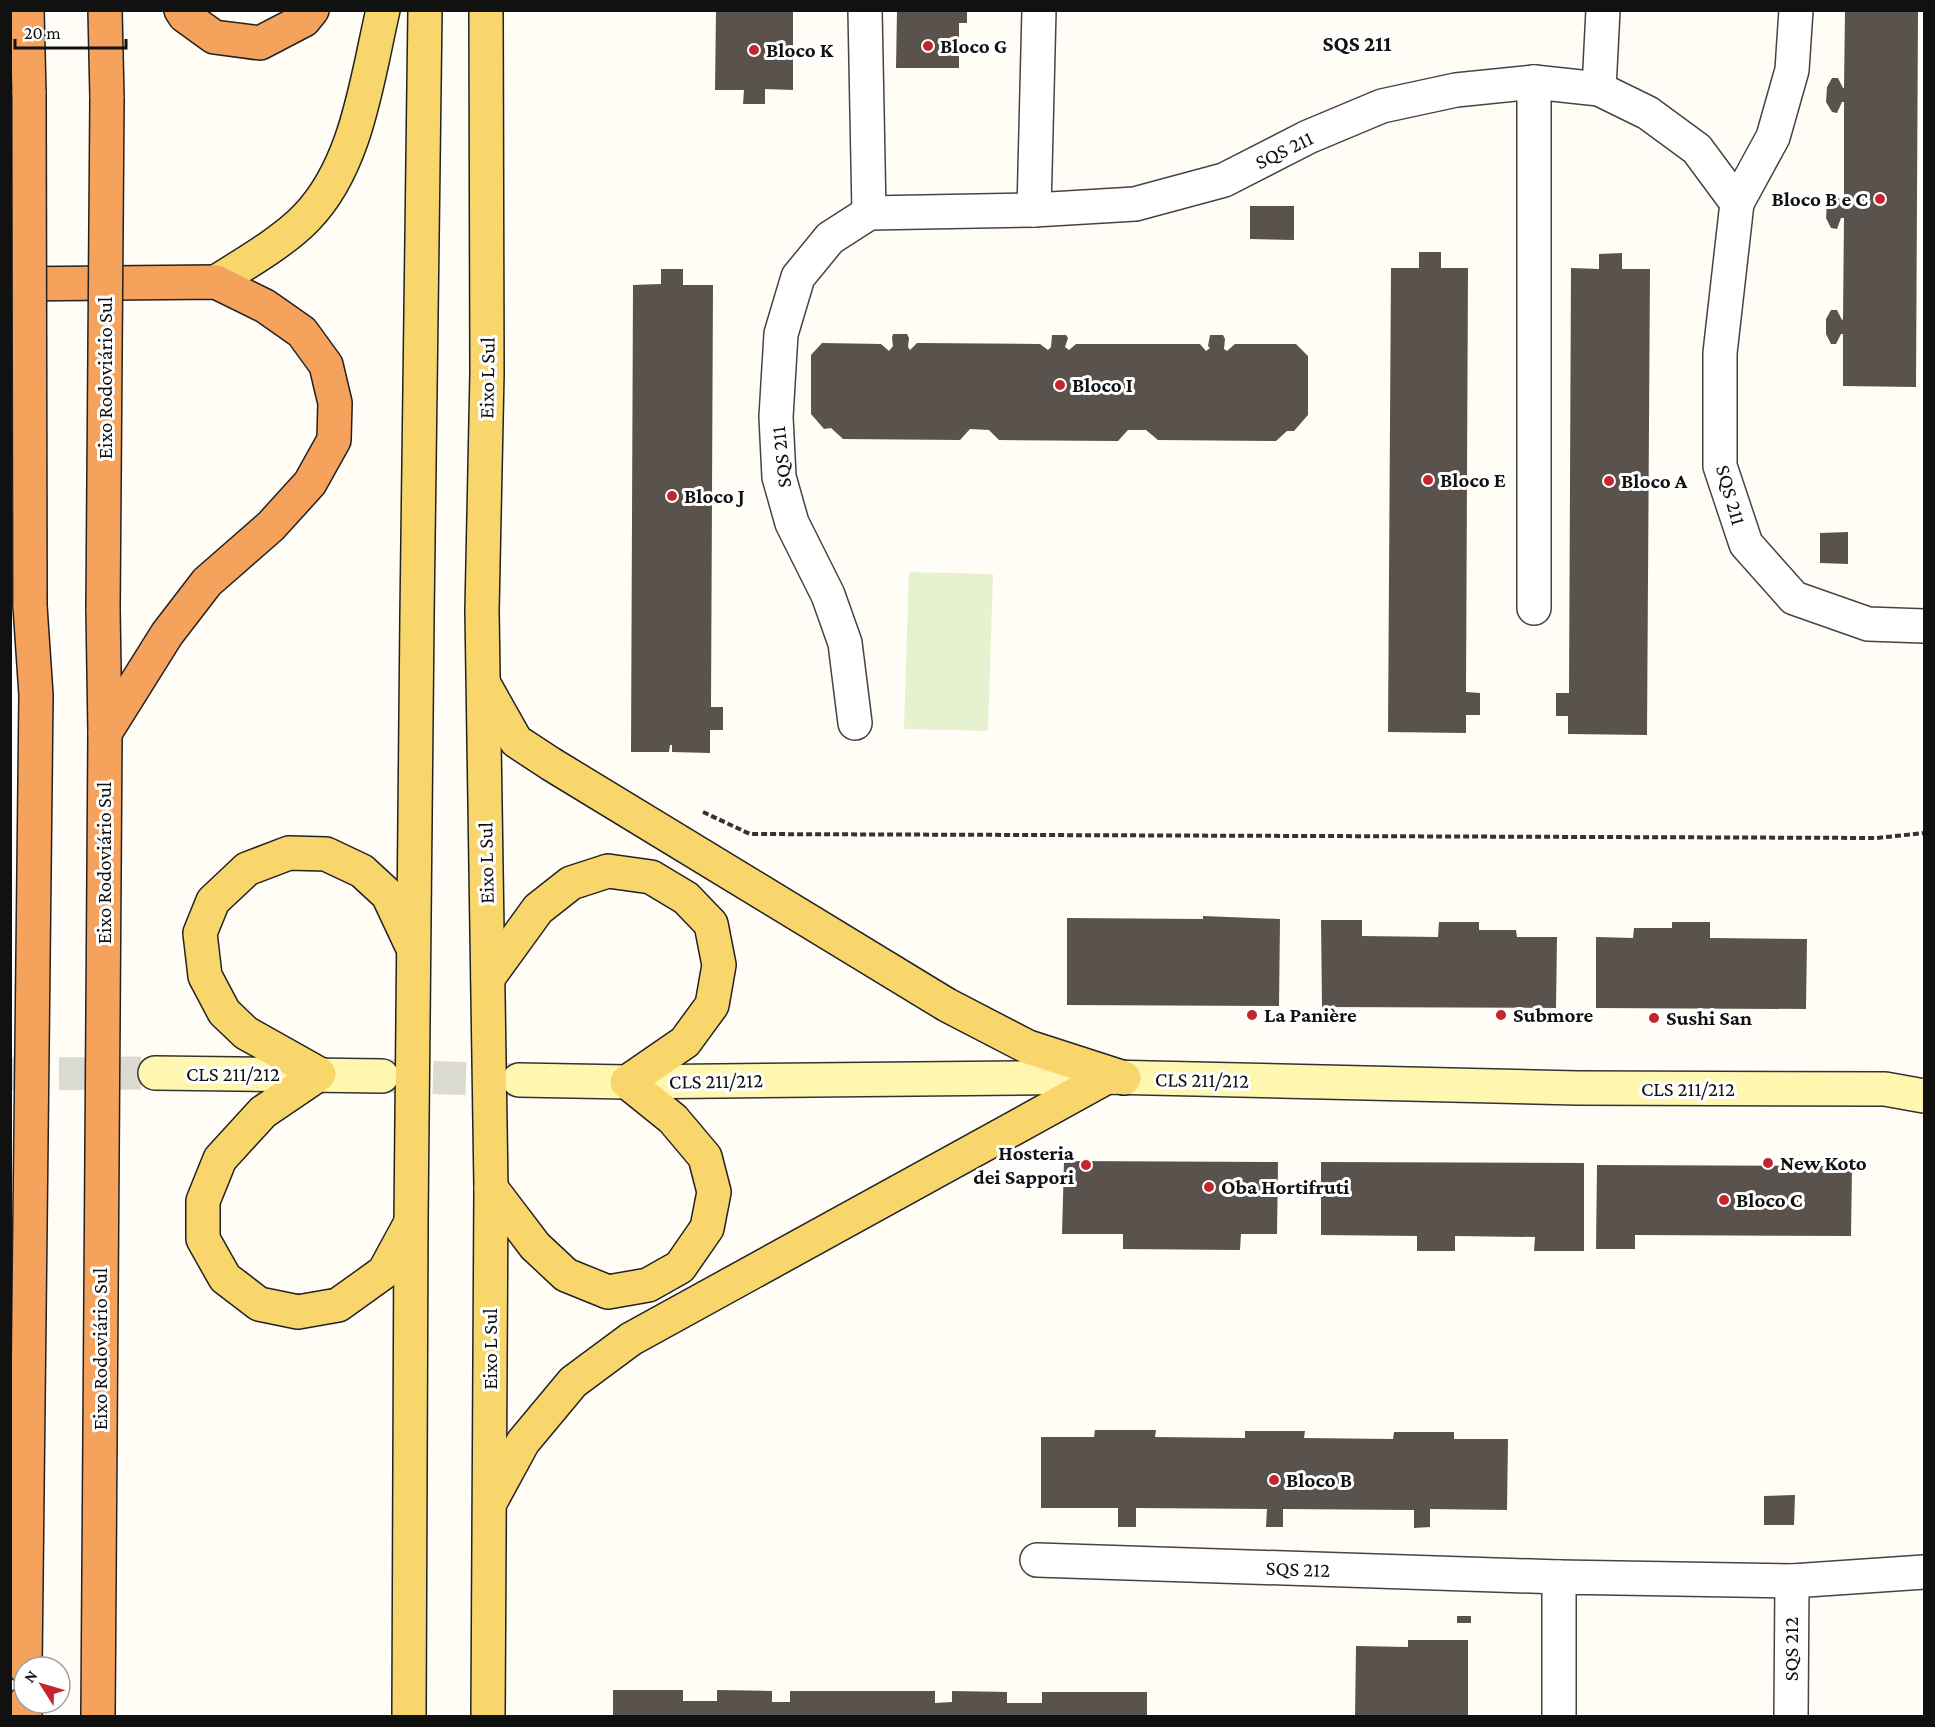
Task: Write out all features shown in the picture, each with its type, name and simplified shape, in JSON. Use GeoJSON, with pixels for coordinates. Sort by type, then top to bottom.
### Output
{"type":"FeatureCollection","features":[{"type":"Feature","properties":{"kind":"highway"},"geometry":{"type":"LineString","coordinates":[[25,1655],[36,695],[30,606],[27,10]]}},
{"type":"Feature","properties":{"kind":"highway","name":"Eixo Rodoviário Sul"},"geometry":{"type":"LineString","coordinates":[[98,1716],[105,733],[103,609],[107,98],[105,10]]}},
{"type":"Feature","properties":{"kind":"highway"},"geometry":{"type":"LineString","coordinates":[[181,10],[185,16],[213,37],[260,43],[304,20],[312,10]]}},
{"type":"Feature","properties":{"kind":"highway"},"geometry":{"type":"LineString","coordinates":[[10,284],[216,282],[265,306],[302,332],[326,365],[335,403],[334,440],[310,483],[272,526],[207,582],[167,634],[105,733]]}},
{"type":"Feature","properties":{"kind":"highway"},"geometry":{"type":"LineString","coordinates":[[10,658],[36,695]]}},
{"type":"Feature","properties":{"kind":"main road"},"geometry":{"type":"LineString","coordinates":[[216,282],[268,249],[306,219],[334,182],[352,140],[383,10]]}},
{"type":"Feature","properties":{"kind":"main road"},"geometry":{"type":"LineString","coordinates":[[409,1716],[411,1221],[425,10]]}},
{"type":"Feature","properties":{"kind":"main road","name":"Eixo L Sul"},"geometry":{"type":"LineString","coordinates":[[486,10],[487,373],[482,611],[491,1188],[488,1716]]}},
{"type":"Feature","properties":{"kind":"main road"},"geometry":{"type":"LineString","coordinates":[[483,682],[516,741],[551,765],[947,1005],[1028,1047],[1115,1077]]}},
{"type":"Feature","properties":{"kind":"main road"},"geometry":{"type":"LineString","coordinates":[[411,1221],[384,1272],[338,1305],[298,1312],[259,1304],[225,1278],[203,1239],[203,1201],[220,1159],[263,1112],[319,1074],[246,1033],[224,1012],[205,976],[200,933],[213,901],[247,869],[289,853],[326,854],[362,871],[388,895],[414,952]]}},
{"type":"Feature","properties":{"kind":"main road"},"geometry":{"type":"LineString","coordinates":[[488,978],[538,909],[570,883],[608,871],[651,877],[686,897],[711,924],[719,965],[712,1005],[685,1042],[627,1082],[673,1119],[705,1157],[714,1192],[707,1228],[680,1267],[648,1285],[608,1292],[566,1275],[535,1246],[491,1188]]}},
{"type":"Feature","properties":{"kind":"main road"},"geometry":{"type":"LineString","coordinates":[[489,1503],[523,1442],[573,1382],[631,1339],[1115,1077]]}},
{"type":"Feature","properties":{"kind":"street"},"geometry":{"type":"LineString","coordinates":[[865,10],[869,213]]}},
{"type":"Feature","properties":{"kind":"street"},"geometry":{"type":"LineString","coordinates":[[1034,210],[1038,10]]}},
{"type":"Feature","properties":{"kind":"street"},"geometry":{"type":"LineString","coordinates":[[1599,89],[1603,10]]}},
{"type":"Feature","properties":{"kind":"street","name":"SQS 211"},"geometry":{"type":"LineString","coordinates":[[1796,10],[1792,70],[1773,137],[1737,202],[1720,353],[1720,466],[1746,544],[1794,598],[1868,624],[1924,626]]}},
{"type":"Feature","properties":{"kind":"street"},"geometry":{"type":"LineString","coordinates":[[1534,82],[1534,608]]}},
{"type":"Feature","properties":{"kind":"street","name":"SQS 211"},"geometry":{"type":"LineString","coordinates":[[855,723],[844,643],[828,595],[792,523],[779,477],[776,417],[781,334],[798,278],[830,238],[869,213],[1034,210],[1134,204],[1224,180],[1308,137],[1382,106],[1456,90],[1534,82],[1599,89],[1648,113],[1697,149],[1737,202]]}},
{"type":"Feature","properties":{"kind":"street","name":"CLS 211/212"},"geometry":{"type":"LineString","coordinates":[[155,1073],[382,1076]]}},
{"type":"Feature","properties":{"kind":"street","name":"CLS 211/212"},"geometry":{"type":"LineString","coordinates":[[519,1080],[627,1082],[1115,1077],[1578,1088],[1885,1089],[1924,1096]]}},
{"type":"Feature","properties":{"kind":"street","name":"CLS 211/212"},"geometry":{"type":"LineString","coordinates":[[1885,1089],[1924,1082]]}},
{"type":"Feature","properties":{"kind":"street","name":"SQS 212"},"geometry":{"type":"LineString","coordinates":[[1037,1560],[1559,1577],[1792,1581],[1924,1572]]}},
{"type":"Feature","properties":{"kind":"street"},"geometry":{"type":"LineString","coordinates":[[1559,1577],[1559,1716]]}},
{"type":"Feature","properties":{"kind":"street","name":"SQS 212"},"geometry":{"type":"LineString","coordinates":[[1791,1716],[1792,1581]]}},
{"type":"Feature","properties":{"kind":"path"},"geometry":{"type":"LineString","coordinates":[[697,809],[750,834],[1877,838],[1924,833]]}},
{"type":"Feature","properties":{"kind":"green space"},"geometry":{"type":"Polygon","coordinates":[[[909,572],[993,574],[988,731],[904,729],[909,572]]]}},
{"type":"Feature","properties":{"kind":"building","name":"Bloco K"},"geometry":{"type":"Polygon","coordinates":[[[716,10],[793,10],[793,90],[765,89],[765,104],[743,104],[744,90],[715,90],[716,10]]]}},
{"type":"Feature","properties":{"kind":"building","name":"Bloco G"},"geometry":{"type":"Polygon","coordinates":[[[897,10],[967,10],[967,23],[959,23],[959,68],[896,68],[897,10]]]}},
{"type":"Feature","properties":{"kind":"building","name":"Bloco B e C"},"geometry":{"type":"Polygon","coordinates":[[[1845,10],[1918,10],[1916,387],[1843,386],[1843,334],[1836,344],[1831,344],[1826,334],[1826,319],[1831,310],[1837,310],[1843,319],[1844,218],[1841,218],[1837,229],[1831,228],[1826,218],[1827,203],[1832,194],[1837,194],[1842,204],[1844,203],[1844,102],[1837,113],[1832,112],[1826,102],[1827,87],[1832,78],[1838,78],[1844,88],[1845,10]]]}},
{"type":"Feature","properties":{"kind":"building"},"geometry":{"type":"Polygon","coordinates":[[[1250,206],[1294,206],[1294,240],[1250,239],[1250,206]]]}},
{"type":"Feature","properties":{"kind":"building","name":"Bloco E"},"geometry":{"type":"Polygon","coordinates":[[[1419,252],[1441,252],[1441,268],[1468,268],[1466,692],[1480,693],[1480,715],[1466,715],[1466,733],[1388,732],[1391,268],[1419,268],[1419,252]]]}},
{"type":"Feature","properties":{"kind":"building","name":"Bloco A"},"geometry":{"type":"Polygon","coordinates":[[[1622,253],[1622,269],[1650,269],[1647,735],[1568,734],[1568,716],[1556,716],[1556,693],[1569,693],[1571,268],[1599,269],[1599,254],[1622,253]]]}},
{"type":"Feature","properties":{"kind":"building","name":"Bloco J"},"geometry":{"type":"Polygon","coordinates":[[[661,269],[683,269],[683,285],[713,285],[711,707],[723,707],[723,730],[710,730],[710,753],[672,752],[672,745],[670,745],[669,752],[631,752],[633,285],[661,284],[661,269]]]}},
{"type":"Feature","properties":{"kind":"building","name":"Bloco I"},"geometry":{"type":"Polygon","coordinates":[[[893,334],[907,334],[910,350],[917,343],[1040,344],[1048,350],[1051,347],[1052,335],[1066,335],[1068,338],[1065,347],[1069,350],[1076,344],[1200,344],[1206,351],[1210,348],[1208,346],[1210,335],[1223,335],[1224,349],[1227,351],[1235,344],[1296,344],[1308,356],[1308,415],[1294,431],[1287,431],[1276,441],[1158,440],[1146,430],[1128,430],[1118,441],[999,440],[989,430],[970,429],[960,440],[843,439],[831,428],[824,429],[811,414],[811,355],[822,343],[881,344],[889,351],[893,346],[893,334]]]}},
{"type":"Feature","properties":{"kind":"building"},"geometry":{"type":"Polygon","coordinates":[[[1848,532],[1848,564],[1820,563],[1820,533],[1848,532]]]}},
{"type":"Feature","properties":{"kind":"building"},"geometry":{"type":"Polygon","coordinates":[[[1203,916],[1280,919],[1279,1006],[1067,1005],[1067,918],[1203,919],[1203,916]]]}},
{"type":"Feature","properties":{"kind":"building"},"geometry":{"type":"Polygon","coordinates":[[[1321,920],[1362,920],[1362,936],[1438,937],[1439,922],[1479,922],[1479,930],[1516,930],[1517,937],[1557,937],[1556,1008],[1322,1007],[1321,920]]]}},
{"type":"Feature","properties":{"kind":"building"},"geometry":{"type":"Polygon","coordinates":[[[1672,922],[1710,922],[1710,938],[1807,939],[1806,1009],[1596,1008],[1596,937],[1633,938],[1634,928],[1672,928],[1672,922]]]}},
{"type":"Feature","properties":{"kind":"building"},"geometry":{"type":"Polygon","coordinates":[[[1064,1161],[1278,1162],[1277,1234],[1241,1234],[1240,1250],[1123,1249],[1123,1234],[1062,1234],[1064,1161]]]}},
{"type":"Feature","properties":{"kind":"building"},"geometry":{"type":"Polygon","coordinates":[[[1321,1162],[1584,1163],[1584,1251],[1534,1251],[1535,1237],[1455,1236],[1455,1251],[1417,1251],[1417,1236],[1321,1235],[1321,1162]]]}},
{"type":"Feature","properties":{"kind":"building","name":"Bloco C"},"geometry":{"type":"Polygon","coordinates":[[[1597,1165],[1852,1166],[1851,1236],[1635,1235],[1635,1249],[1596,1249],[1597,1165]]]}},
{"type":"Feature","properties":{"kind":"building","name":"Bloco B"},"geometry":{"type":"Polygon","coordinates":[[[1095,1430],[1156,1430],[1155,1437],[1245,1438],[1245,1431],[1305,1431],[1304,1438],[1393,1439],[1394,1432],[1454,1432],[1454,1439],[1508,1439],[1507,1510],[1430,1509],[1430,1527],[1414,1528],[1414,1510],[1283,1509],[1283,1527],[1266,1527],[1267,1509],[1136,1508],[1136,1527],[1118,1527],[1118,1508],[1041,1508],[1041,1437],[1094,1437],[1095,1430]]]}},
{"type":"Feature","properties":{"kind":"building"},"geometry":{"type":"Polygon","coordinates":[[[1795,1495],[1794,1525],[1764,1525],[1764,1496],[1795,1495]]]}},
{"type":"Feature","properties":{"kind":"building"},"geometry":{"type":"Polygon","coordinates":[[[1457,1616],[1471,1616],[1471,1623],[1457,1623],[1457,1616]]]}},
{"type":"Feature","properties":{"kind":"building"},"geometry":{"type":"Polygon","coordinates":[[[1408,1640],[1468,1640],[1468,1716],[1355,1716],[1356,1646],[1408,1647],[1408,1640]]]}},
{"type":"Feature","properties":{"kind":"building"},"geometry":{"type":"Polygon","coordinates":[[[613,1690],[683,1690],[683,1701],[717,1701],[717,1690],[772,1691],[772,1702],[790,1702],[790,1691],[935,1691],[935,1703],[952,1702],[952,1691],[1007,1692],[1007,1703],[1042,1703],[1042,1692],[1147,1692],[1147,1716],[613,1716],[613,1690]]]}},
{"type":"Feature","properties":{"kind":"tunnel"},"geometry":{"type":"LineString","coordinates":[[10,1074],[155,1073]]}},
{"type":"Feature","properties":{"kind":"tunnel"},"geometry":{"type":"LineString","coordinates":[[384,1076],[519,1080]]}},
{"type":"Feature","properties":{"kind":"place","name":"Bloco G"},"geometry":{"type":"Point","coordinates":[928,46]}},
{"type":"Feature","properties":{"kind":"place","name":"Bloco K"},"geometry":{"type":"Point","coordinates":[754,50]}},
{"type":"Feature","properties":{"kind":"place","name":"Bloco B e C"},"geometry":{"type":"Point","coordinates":[1880,199]}},
{"type":"Feature","properties":{"kind":"place","name":"Bloco I"},"geometry":{"type":"Point","coordinates":[1060,385]}},
{"type":"Feature","properties":{"kind":"place","name":"Bloco E"},"geometry":{"type":"Point","coordinates":[1428,480]}},
{"type":"Feature","properties":{"kind":"place","name":"Bloco A"},"geometry":{"type":"Point","coordinates":[1609,481]}},
{"type":"Feature","properties":{"kind":"place","name":"Bloco J"},"geometry":{"type":"Point","coordinates":[672,496]}},
{"type":"Feature","properties":{"kind":"place","name":"La Panière"},"geometry":{"type":"Point","coordinates":[1252,1015]}},
{"type":"Feature","properties":{"kind":"place","name":"Submore"},"geometry":{"type":"Point","coordinates":[1501,1015]}},
{"type":"Feature","properties":{"kind":"place","name":"Sushi San"},"geometry":{"type":"Point","coordinates":[1654,1018]}},
{"type":"Feature","properties":{"kind":"place","name":"New Koto"},"geometry":{"type":"Point","coordinates":[1768,1163]}},
{"type":"Feature","properties":{"kind":"place","name":"Hosteria dei Sappori"},"geometry":{"type":"Point","coordinates":[1086,1165]}},
{"type":"Feature","properties":{"kind":"place","name":"Oba Hortifruti"},"geometry":{"type":"Point","coordinates":[1209,1187]}},
{"type":"Feature","properties":{"kind":"place","name":"Bloco C"},"geometry":{"type":"Point","coordinates":[1724,1200]}},
{"type":"Feature","properties":{"kind":"place","name":"Bloco B"},"geometry":{"type":"Point","coordinates":[1274,1480]}},
{"type":"Feature","properties":{"kind":"district","name":"SQS 211"},"geometry":{"type":"Point","coordinates":[1357,43]}}]}
